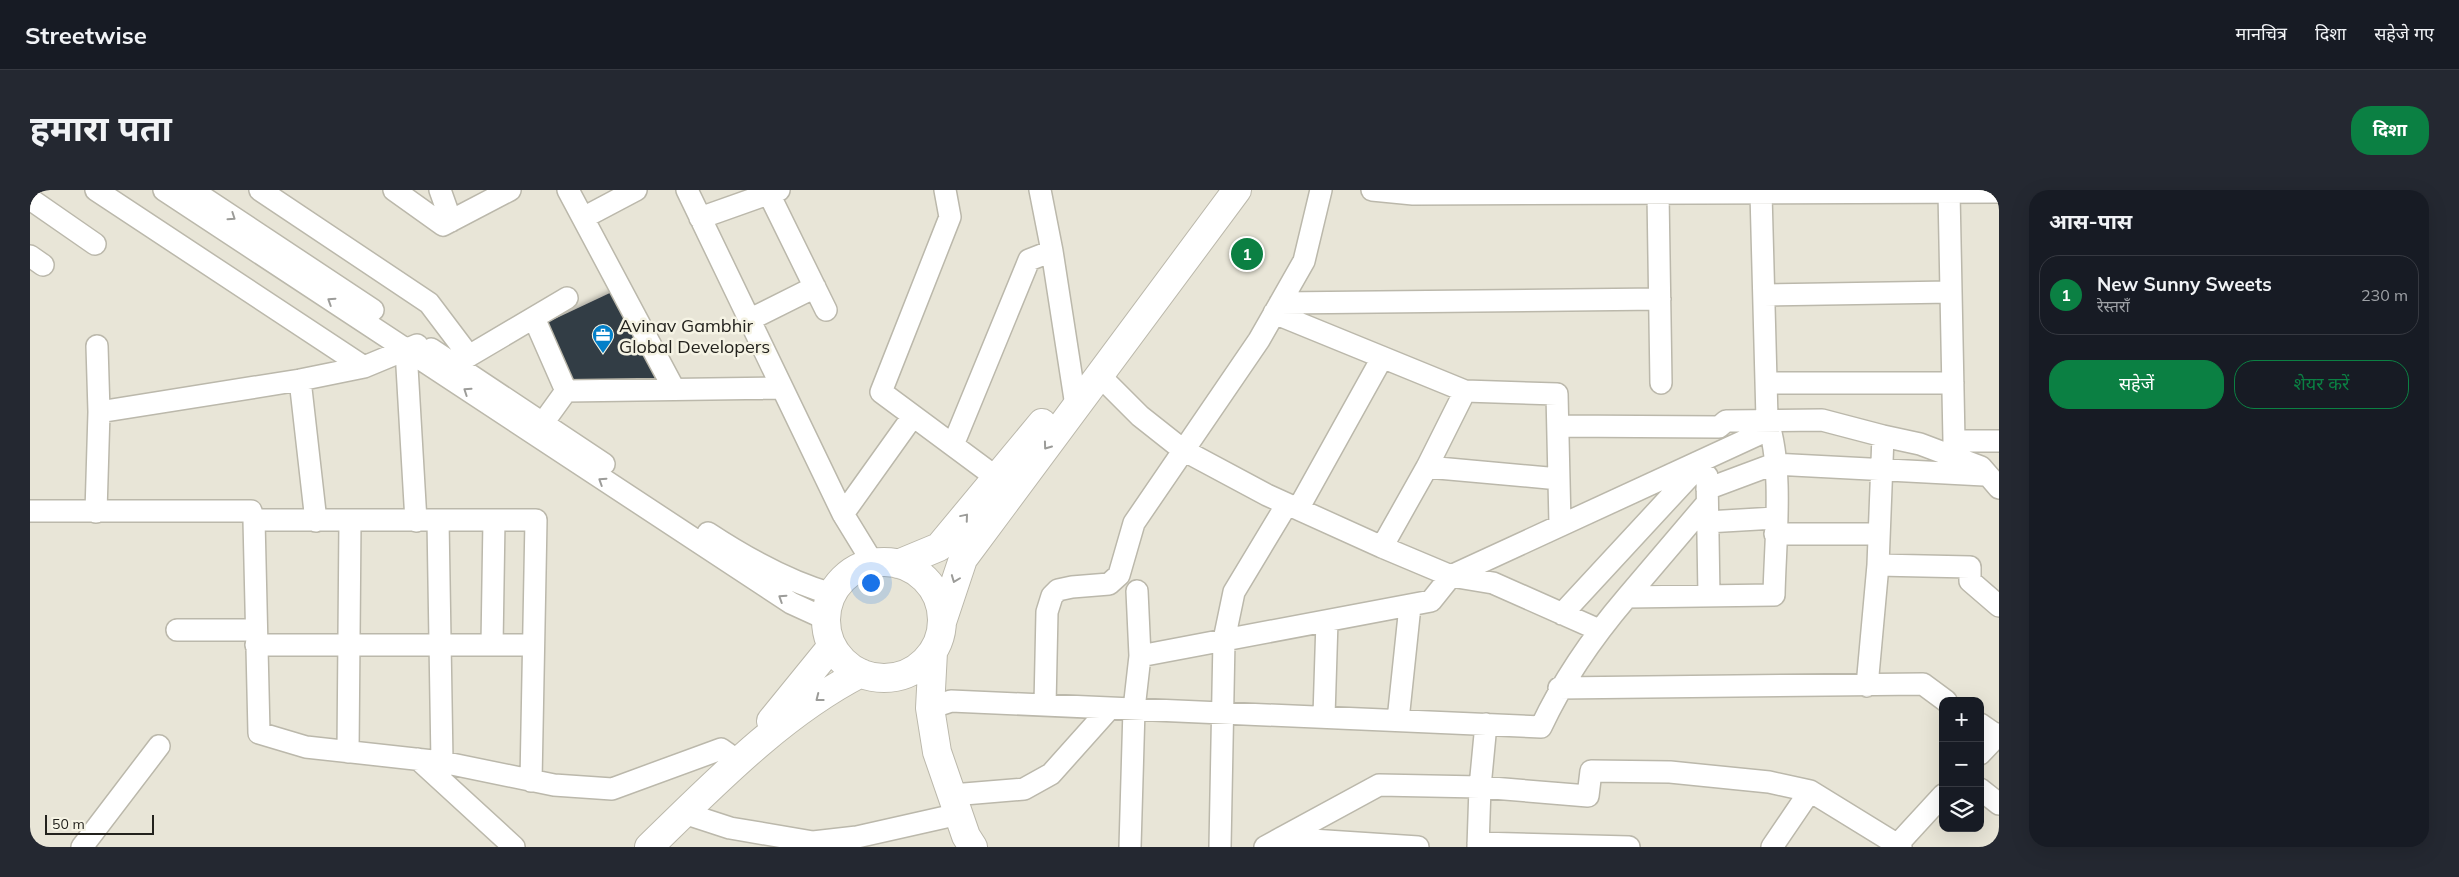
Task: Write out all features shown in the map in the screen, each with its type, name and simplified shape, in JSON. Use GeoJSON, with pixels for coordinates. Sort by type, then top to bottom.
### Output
{"type":"FeatureCollection","features":[{"type":"Feature","properties":{"kind":"main road"},"geometry":{"type":"LineString","coordinates":[[963,828],[937,752],[930,708],[933,652],[940,637],[942,622],[964,558],[1237,190]]}},
{"type":"Feature","properties":{"kind":"main road"},"geometry":{"type":"LineString","coordinates":[[933,652],[913,670],[896,676],[878,678],[861,673],[844,662],[832,646],[828,633],[829,606],[842,580],[857,569],[886,563],[939,547],[1048,415],[1076,406]]}},
{"type":"Feature","properties":{"kind":"main road"},"geometry":{"type":"LineString","coordinates":[[886,563],[916,572],[931,585],[940,602],[942,622]]}},
{"type":"Feature","properties":{"kind":"main road"},"geometry":{"type":"LineString","coordinates":[[738,761],[832,646]]}},
{"type":"Feature","properties":{"kind":"main road"},"geometry":{"type":"LineString","coordinates":[[913,670],[930,708]]}},
{"type":"Feature","properties":{"kind":"main road"},"geometry":{"type":"LineString","coordinates":[[649,847],[738,761],[832,688],[861,673]]}},
{"type":"Feature","properties":{"kind":"street"},"geometry":{"type":"LineString","coordinates":[[96,190],[364,368]]}},
{"type":"Feature","properties":{"kind":"street"},"geometry":{"type":"LineString","coordinates":[[164,190],[414,346],[455,365],[538,430],[791,603],[829,606]]}},
{"type":"Feature","properties":{"kind":"street"},"geometry":{"type":"LineString","coordinates":[[192,190],[414,346]]}},
{"type":"Feature","properties":{"kind":"street"},"geometry":{"type":"LineString","coordinates":[[260,190],[429,302],[455,365]]}},
{"type":"Feature","properties":{"kind":"street"},"geometry":{"type":"LineString","coordinates":[[394,190],[443,225],[510,190]]}},
{"type":"Feature","properties":{"kind":"street"},"geometry":{"type":"LineString","coordinates":[[440,190],[451,221]]}},
{"type":"Feature","properties":{"kind":"street"},"geometry":{"type":"LineString","coordinates":[[568,190],[674,389]]}},
{"type":"Feature","properties":{"kind":"street"},"geometry":{"type":"LineString","coordinates":[[583,218],[636,190]]}},
{"type":"Feature","properties":{"kind":"street"},"geometry":{"type":"LineString","coordinates":[[687,190],[843,514],[886,563]]}},
{"type":"Feature","properties":{"kind":"street"},"geometry":{"type":"LineString","coordinates":[[945,190],[950,217],[880,392],[997,478]]}},
{"type":"Feature","properties":{"kind":"street"},"geometry":{"type":"LineString","coordinates":[[1040,190],[1052,251],[1076,406]]}},
{"type":"Feature","properties":{"kind":"street"},"geometry":{"type":"LineString","coordinates":[[1045,705],[1047,612],[1052,596],[1058,590],[1072,587],[1109,584],[1119,575],[1134,523],[1259,340],[1304,261],[1321,190]]}},
{"type":"Feature","properties":{"kind":"street"},"geometry":{"type":"LineString","coordinates":[[1372,190],[1413,194],[1999,192]]}},
{"type":"Feature","properties":{"kind":"street"},"geometry":{"type":"LineString","coordinates":[[700,218],[774,192],[826,310]]}},
{"type":"Feature","properties":{"kind":"street"},"geometry":{"type":"LineString","coordinates":[[1949,192],[1954,441],[1999,441]]}},
{"type":"Feature","properties":{"kind":"street"},"geometry":{"type":"LineString","coordinates":[[1627,596],[1774,595],[1774,464],[1768,424],[1766,383],[1761,193]]}},
{"type":"Feature","properties":{"kind":"street"},"geometry":{"type":"LineString","coordinates":[[1658,194],[1661,383]]}},
{"type":"Feature","properties":{"kind":"street"},"geometry":{"type":"LineString","coordinates":[[30,199],[95,244]]}},
{"type":"Feature","properties":{"kind":"street"},"geometry":{"type":"LineString","coordinates":[[953,445],[1029,260],[1052,251]]}},
{"type":"Feature","properties":{"kind":"street"},"geometry":{"type":"LineString","coordinates":[[749,320],[815,287]]}},
{"type":"Feature","properties":{"kind":"street"},"geometry":{"type":"LineString","coordinates":[[1764,295],[1951,292]]}},
{"type":"Feature","properties":{"kind":"street"},"geometry":{"type":"LineString","coordinates":[[455,365],[567,298]]}},
{"type":"Feature","properties":{"kind":"street"},"geometry":{"type":"LineString","coordinates":[[1277,308],[1660,299]]}},
{"type":"Feature","properties":{"kind":"street"},"geometry":{"type":"LineString","coordinates":[[1277,308],[1382,358],[1465,391],[1557,394],[1560,524]]}},
{"type":"Feature","properties":{"kind":"street"},"geometry":{"type":"LineString","coordinates":[[534,318],[566,390]]}},
{"type":"Feature","properties":{"kind":"street"},"geometry":{"type":"LineString","coordinates":[[96,512],[97,346]]}},
{"type":"Feature","properties":{"kind":"street"},"geometry":{"type":"LineString","coordinates":[[98,412],[364,368],[414,346]]}},
{"type":"Feature","properties":{"kind":"street"},"geometry":{"type":"LineString","coordinates":[[414,346],[416,520]]}},
{"type":"Feature","properties":{"kind":"street"},"geometry":{"type":"LineString","coordinates":[[1220,847],[1221,712],[1224,640],[1234,592],[1292,507],[1382,358]]}},
{"type":"Feature","properties":{"kind":"street"},"geometry":{"type":"LineString","coordinates":[[1100,376],[1140,416],[1183,450],[1292,507],[1451,576],[1493,583],[1599,630]]}},
{"type":"Feature","properties":{"kind":"street"},"geometry":{"type":"LineString","coordinates":[[300,380],[316,521]]}},
{"type":"Feature","properties":{"kind":"street"},"geometry":{"type":"LineString","coordinates":[[1766,383],[1953,383]]}},
{"type":"Feature","properties":{"kind":"street"},"geometry":{"type":"LineString","coordinates":[[566,390],[782,388]]}},
{"type":"Feature","properties":{"kind":"street"},"geometry":{"type":"LineString","coordinates":[[538,430],[566,390]]}},
{"type":"Feature","properties":{"kind":"street"},"geometry":{"type":"LineString","coordinates":[[1382,547],[1427,467],[1465,391]]}},
{"type":"Feature","properties":{"kind":"street"},"geometry":{"type":"LineString","coordinates":[[843,514],[913,416]]}},
{"type":"Feature","properties":{"kind":"street"},"geometry":{"type":"LineString","coordinates":[[1558,426],[1719,427],[1726,421],[1768,424],[1822,420],[1920,444],[1981,467],[1993,481]]}},
{"type":"Feature","properties":{"kind":"street"},"geometry":{"type":"LineString","coordinates":[[1140,656],[1430,601],[1451,576],[1706,458],[1768,424]]}},
{"type":"Feature","properties":{"kind":"street"},"geometry":{"type":"LineString","coordinates":[[1867,686],[1878,565],[1883,436]]}},
{"type":"Feature","properties":{"kind":"street"},"geometry":{"type":"LineString","coordinates":[[1706,458],[1709,596]]}},
{"type":"Feature","properties":{"kind":"street"},"geometry":{"type":"LineString","coordinates":[[1562,614],[1706,458]]}},
{"type":"Feature","properties":{"kind":"street"},"geometry":{"type":"LineString","coordinates":[[930,708],[951,701],[1541,727],[1560,688],[1599,630],[1707,505],[1774,464],[1881,470],[1993,481]]}},
{"type":"Feature","properties":{"kind":"street"},"geometry":{"type":"LineString","coordinates":[[1427,467],[1559,479]]}},
{"type":"Feature","properties":{"kind":"street"},"geometry":{"type":"LineString","coordinates":[[1707,505],[1775,526],[1879,534]]}},
{"type":"Feature","properties":{"kind":"street"},"geometry":{"type":"LineString","coordinates":[[30,511],[251,511],[254,520],[259,733],[306,747],[442,762],[554,785],[612,790],[721,749],[738,761]]}},
{"type":"Feature","properties":{"kind":"street"},"geometry":{"type":"LineString","coordinates":[[254,520],[536,520],[531,781]]}},
{"type":"Feature","properties":{"kind":"street"},"geometry":{"type":"LineString","coordinates":[[438,520],[442,762]]}},
{"type":"Feature","properties":{"kind":"street"},"geometry":{"type":"LineString","coordinates":[[492,645],[494,520]]}},
{"type":"Feature","properties":{"kind":"street"},"geometry":{"type":"LineString","coordinates":[[348,752],[350,521]]}},
{"type":"Feature","properties":{"kind":"street"},"geometry":{"type":"LineString","coordinates":[[1878,565],[1970,567],[1970,581],[1999,606]]}},
{"type":"Feature","properties":{"kind":"street"},"geometry":{"type":"LineString","coordinates":[[1130,847],[1134,709],[1140,656],[1137,591]]}},
{"type":"Feature","properties":{"kind":"street"},"geometry":{"type":"LineString","coordinates":[[1398,720],[1410,606]]}},
{"type":"Feature","properties":{"kind":"street"},"geometry":{"type":"LineString","coordinates":[[1324,716],[1327,621]]}},
{"type":"Feature","properties":{"kind":"street"},"geometry":{"type":"LineString","coordinates":[[177,630],[349,645],[533,645]]}},
{"type":"Feature","properties":{"kind":"street"},"geometry":{"type":"LineString","coordinates":[[1560,688],[1923,684],[1941,697]]}},
{"type":"Feature","properties":{"kind":"street"},"geometry":{"type":"LineString","coordinates":[[684,813],[730,828],[813,842],[963,828],[1051,774],[1110,708]]}},
{"type":"Feature","properties":{"kind":"street"},"geometry":{"type":"LineString","coordinates":[[1486,724],[1480,787],[1478,845],[1629,847]]}},
{"type":"Feature","properties":{"kind":"street"},"geometry":{"type":"LineString","coordinates":[[1984,748],[1994,732]]}},
{"type":"Feature","properties":{"kind":"street"},"geometry":{"type":"LineString","coordinates":[[92,843],[160,746]]}},
{"type":"Feature","properties":{"kind":"street"},"geometry":{"type":"LineString","coordinates":[[418,760],[514,847]]}},
{"type":"Feature","properties":{"kind":"street"},"geometry":{"type":"LineString","coordinates":[[1273,842],[1380,785],[1480,787],[1588,796],[1591,771],[1670,772],[1769,782],[1810,791],[1899,846],[1939,800]]}},
{"type":"Feature","properties":{"kind":"street"},"geometry":{"type":"LineString","coordinates":[[1772,847],[1810,791]]}},
{"type":"Feature","properties":{"kind":"street"},"geometry":{"type":"LineString","coordinates":[[1984,792],[1999,804]]}},
{"type":"Feature","properties":{"kind":"street"},"geometry":{"type":"LineString","coordinates":[[1273,842],[1418,847]]}},
{"type":"Feature","properties":{"kind":"building","name":"Avinav Gambhir Global Developers"},"geometry":{"type":"Polygon","coordinates":[[[612,292],[665,383],[573,384],[544,324],[612,292]]]}},
{"type":"Feature","properties":{"kind":"place","name":"New Sunny Sweets"},"geometry":{"type":"Point","coordinates":[1247,254]}},
{"type":"Feature","properties":{"kind":"place","name":"Avinav Gambhir Global Developers"},"geometry":{"type":"Point","coordinates":[603,354]}}]}
